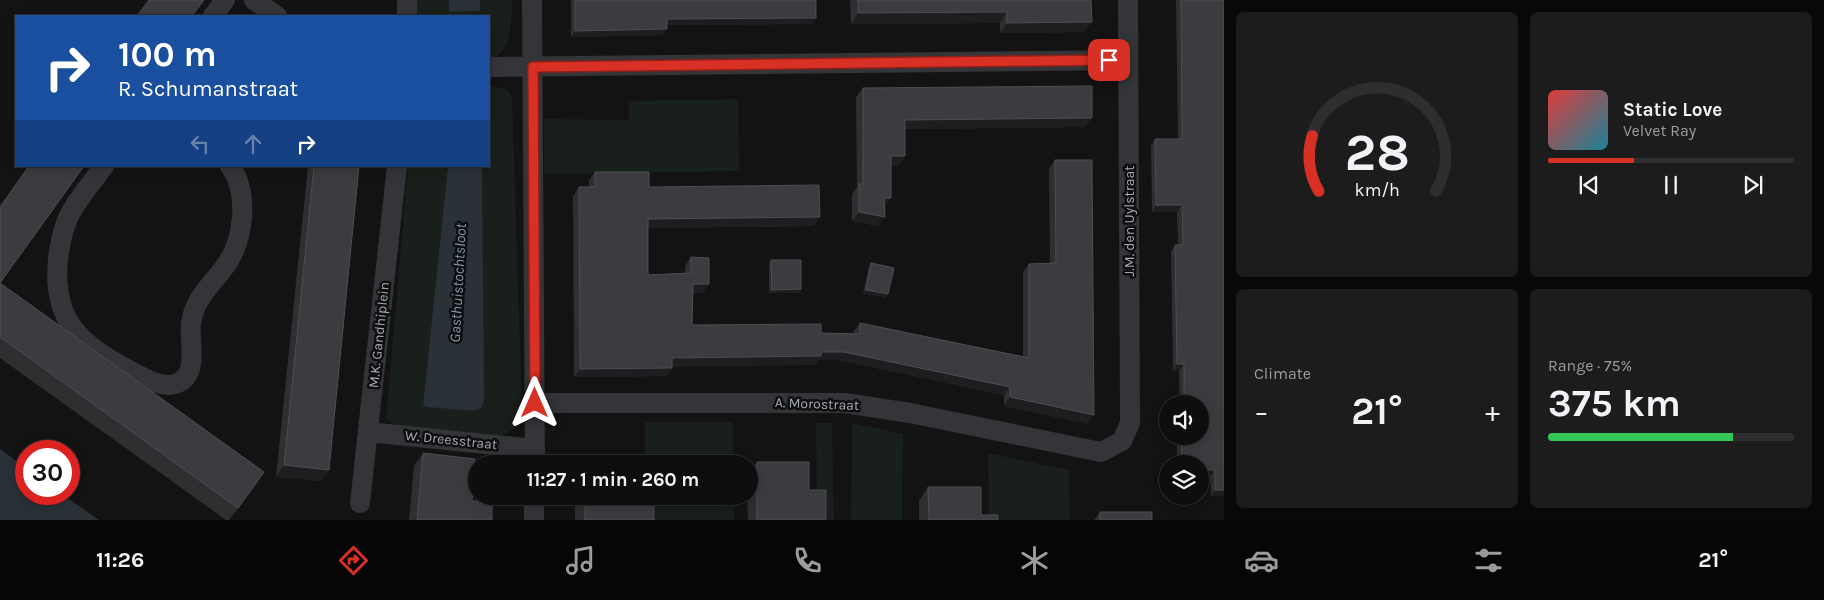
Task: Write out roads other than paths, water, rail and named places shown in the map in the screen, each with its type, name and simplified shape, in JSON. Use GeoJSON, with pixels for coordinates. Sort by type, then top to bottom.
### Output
{"type":"FeatureCollection","features":[{"type":"Feature","properties":{"kind":"street"},"geometry":{"type":"LineString","coordinates":[[214,15],[225,0]]}},
{"type":"Feature","properties":{"kind":"street"},"geometry":{"type":"LineString","coordinates":[[254,0],[276,15]]}},
{"type":"Feature","properties":{"kind":"street"},"geometry":{"type":"LineString","coordinates":[[407,0],[407,15]]}},
{"type":"Feature","properties":{"kind":"street","name":"W. Dreesstraat"},"geometry":{"type":"LineString","coordinates":[[532,0],[535,455]]}},
{"type":"Feature","properties":{"kind":"street","name":"J.M. den Uylstraat"},"geometry":{"type":"LineString","coordinates":[[1122,441],[1130,423],[1128,0]]}},
{"type":"Feature","properties":{"kind":"street"},"geometry":{"type":"LineString","coordinates":[[490,68],[1128,60]]}},
{"type":"Feature","properties":{"kind":"street"},"geometry":{"type":"LineString","coordinates":[[103,167],[70,213],[60,241],[56,283],[61,310],[78,335],[117,364],[154,383],[178,383],[187,376],[192,366],[191,322],[198,300],[224,268],[239,238],[242,206],[236,174],[231,167]]}},
{"type":"Feature","properties":{"kind":"street","name":"M.K. Gandhiplein"},"geometry":{"type":"LineString","coordinates":[[360,503],[397,167]]}},
{"type":"Feature","properties":{"kind":"street","name":"A. Morostraat"},"geometry":{"type":"LineString","coordinates":[[535,403],[845,403],[1101,452],[1122,441]]}},
{"type":"Feature","properties":{"kind":"street","name":"W. Dreesstraat"},"geometry":{"type":"LineString","coordinates":[[368,432],[522,455]]}},
{"type":"Feature","properties":{"kind":"street"},"geometry":{"type":"LineString","coordinates":[[534,505],[534,520]]}},
{"type":"Feature","properties":{"kind":"water"},"geometry":{"type":"Polygon","coordinates":[[[449,0],[480,0],[480,11],[449,12],[449,0]]]}},
{"type":"Feature","properties":{"kind":"water","name":"Gasthuistochtsloot"},"geometry":{"type":"Polygon","coordinates":[[[448,167],[482,167],[484,400],[482,407],[474,411],[426,407],[423,405],[448,167]]]}},
{"type":"Feature","properties":{"kind":"water"},"geometry":{"type":"Polygon","coordinates":[[[0,449],[15,460],[15,505],[78,505],[99,520],[0,520],[0,449]]]}}]}
